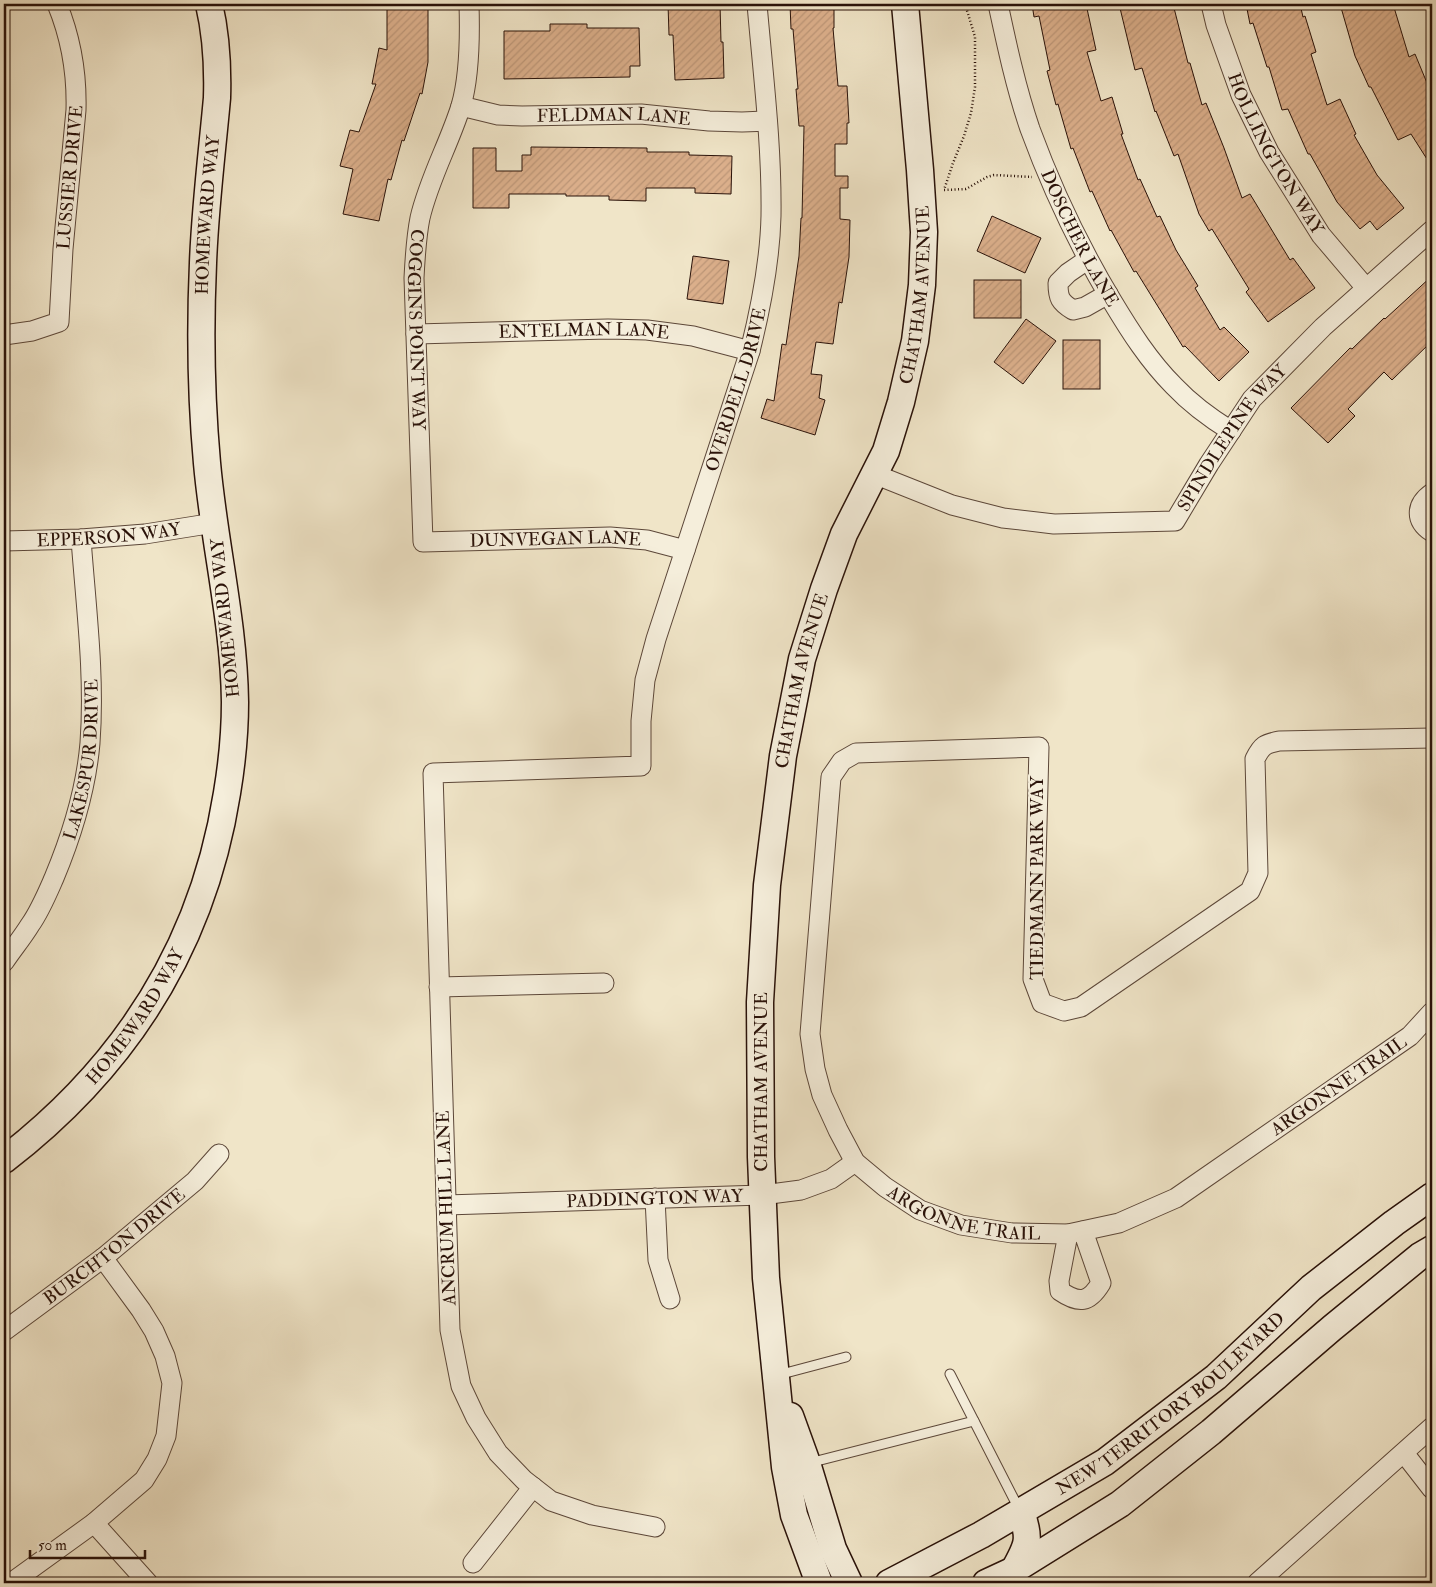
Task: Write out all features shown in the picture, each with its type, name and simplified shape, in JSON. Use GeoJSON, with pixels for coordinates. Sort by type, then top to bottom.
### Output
{"type":"FeatureCollection","features":[{"type":"Feature","properties":{"kind":"street","name":"LUSSIER DRIVE"},"geometry":{"type":"LineString","coordinates":[[4,334],[32,331],[60,322],[76,92],[73,55],[57,4]]}},
{"type":"Feature","properties":{"kind":"street","name":"HOMEWARD WAY"},"geometry":{"type":"LineString","coordinates":[[4,1160],[54,1119],[80,1092],[117,1049],[140,1017],[182,945],[198,907],[211,869],[224,815],[231,765],[235,700],[231,637],[207,464],[202,384],[203,261],[218,75],[214,30],[209,4]]}},
{"type":"Feature","properties":{"kind":"street","name":"COGGINS POINT WAY"},"geometry":{"type":"LineString","coordinates":[[423,542],[414,278],[416,245],[420,217],[431,182],[461,106],[468,60],[469,4]]}},
{"type":"Feature","properties":{"kind":"street","name":"OVERDELL DRIVE"},"geometry":{"type":"LineString","coordinates":[[433,773],[641,766],[641,721],[645,680],[656,640],[750,351],[760,312],[766,273],[771,218],[770,158],[757,4]]}},
{"type":"Feature","properties":{"kind":"street","name":"CHATHAM AVENUE"},"geometry":{"type":"LineString","coordinates":[[819,1583],[794,1515],[785,1467],[766,1278],[761,1157],[760,1002],[767,885],[783,756],[802,659],[844,534],[886,451],[901,402],[915,341],[922,285],[924,232],[905,4]]}},
{"type":"Feature","properties":{"kind":"street","name":"DOSCHER LANE"},"geometry":{"type":"LineString","coordinates":[[998,4],[1011,61],[1030,128],[1053,187],[1087,260],[1152,363],[1175,388],[1203,413],[1231,431]]}},
{"type":"Feature","properties":{"kind":"street","name":"HOLLINGTON WAY"},"geometry":{"type":"LineString","coordinates":[[1212,4],[1216,25],[1241,95],[1269,152],[1321,235],[1366,288]]}},
{"type":"Feature","properties":{"kind":"street","name":"FELDMAN LANE"},"geometry":{"type":"LineString","coordinates":[[461,106],[498,115],[641,114],[709,121],[767,121]]}},
{"type":"Feature","properties":{"kind":"street","name":"SPINDLEPINE WAY"},"geometry":{"type":"LineString","coordinates":[[874,474],[952,505],[1004,518],[1054,524],[1175,521],[1209,464],[1252,399],[1323,327],[1432,230]]}},
{"type":"Feature","properties":{"kind":"street"},"geometry":{"type":"LineString","coordinates":[[1087,260],[1068,273],[1058,283],[1058,295],[1064,304],[1073,310],[1085,307],[1108,294]]}},
{"type":"Feature","properties":{"kind":"street","name":"ENTELMAN LANE"},"geometry":{"type":"LineString","coordinates":[[416,334],[608,329],[647,330],[693,336],[750,351]]}},
{"type":"Feature","properties":{"kind":"street"},"geometry":{"type":"LineString","coordinates":[[1432,493],[1425,498],[1419,513],[1421,521],[1432,532]]}},
{"type":"Feature","properties":{"kind":"street","name":"EPPERSON WAY"},"geometry":{"type":"LineString","coordinates":[[4,542],[145,534],[214,523]]}},
{"type":"Feature","properties":{"kind":"street","name":"DUNVEGAN LANE"},"geometry":{"type":"LineString","coordinates":[[423,542],[610,537],[647,540],[685,550]]}},
{"type":"Feature","properties":{"kind":"street","name":"LAKESPUR DRIVE"},"geometry":{"type":"LineString","coordinates":[[4,962],[31,924],[66,850],[84,781],[90,745],[91,707],[90,650],[81,539]]}},
{"type":"Feature","properties":{"kind":"street","name":"TIEDMANN PARK WAY"},"geometry":{"type":"LineString","coordinates":[[842,762],[856,753],[1039,747],[1033,979],[1042,1003],[1064,1011],[1081,1007],[1250,891],[1258,873],[1255,759],[1266,744],[1279,741],[1432,738]]}},
{"type":"Feature","properties":{"kind":"street","name":"ARGONNE TRAIL"},"geometry":{"type":"LineString","coordinates":[[842,762],[830,778],[810,1034],[815,1069],[822,1095],[838,1130],[856,1162],[885,1187],[920,1210],[961,1225],[1012,1232],[1075,1232],[1119,1223],[1176,1198],[1410,1036],[1432,1012]]}},
{"type":"Feature","properties":{"kind":"street","name":"ANCRUM HILL LANE"},"geometry":{"type":"LineString","coordinates":[[433,773],[450,1330],[461,1386],[476,1418],[498,1452],[532,1487],[552,1501],[592,1515],[655,1527]]}},
{"type":"Feature","properties":{"kind":"street"},"geometry":{"type":"LineString","coordinates":[[439,986],[604,984]]}},
{"type":"Feature","properties":{"kind":"street","name":"BURCHTON DRIVE"},"geometry":{"type":"LineString","coordinates":[[4,1332],[103,1258],[195,1181],[219,1154]]}},
{"type":"Feature","properties":{"kind":"street","name":"PADDINGTON WAY"},"geometry":{"type":"LineString","coordinates":[[446,1204],[762,1195],[801,1190],[831,1178],[856,1162]]}},
{"type":"Feature","properties":{"kind":"street","name":"NEW TERRITORY BOULEVARD"},"geometry":{"type":"LineString","coordinates":[[889,1583],[981,1535],[1105,1462],[1216,1377],[1310,1288],[1432,1196]]}},
{"type":"Feature","properties":{"kind":"street"},"geometry":{"type":"LineString","coordinates":[[655,1198],[658,1260],[670,1299]]}},
{"type":"Feature","properties":{"kind":"street"},"geometry":{"type":"LineString","coordinates":[[986,1583],[1014,1570],[1120,1504],[1211,1432],[1332,1328],[1420,1256],[1432,1249]]}},
{"type":"Feature","properties":{"kind":"street"},"geometry":{"type":"LineString","coordinates":[[11,1583],[94,1523],[144,1480],[157,1459],[166,1436],[172,1383],[165,1356],[154,1331],[141,1310],[103,1258]]}},
{"type":"Feature","properties":{"kind":"street","name":"CHATHAM AVENUE"},"geometry":{"type":"LineString","coordinates":[[776,1375],[833,1549],[849,1583]]}},
{"type":"Feature","properties":{"kind":"street"},"geometry":{"type":"LineString","coordinates":[[1257,1583],[1432,1427]]}},
{"type":"Feature","properties":{"kind":"street"},"geometry":{"type":"LineString","coordinates":[[1404,1452],[1432,1489]]}},
{"type":"Feature","properties":{"kind":"street"},"geometry":{"type":"LineString","coordinates":[[473,1563],[532,1487]]}},
{"type":"Feature","properties":{"kind":"street"},"geometry":{"type":"LineString","coordinates":[[1014,1570],[1025,1550],[1028,1538],[1028,1529],[1021,1512]]}},
{"type":"Feature","properties":{"kind":"street"},"geometry":{"type":"LineString","coordinates":[[94,1523],[148,1583]]}},
{"type":"Feature","properties":{"kind":"lane"},"geometry":{"type":"LineString","coordinates":[[776,1375],[846,1357]]}},
{"type":"Feature","properties":{"kind":"lane"},"geometry":{"type":"LineString","coordinates":[[950,1374],[1021,1512]]}},
{"type":"Feature","properties":{"kind":"lane"},"geometry":{"type":"LineString","coordinates":[[806,1464],[974,1421]]}},
{"type":"Feature","properties":{"kind":"path"},"geometry":{"type":"LineString","coordinates":[[965,4],[975,37],[975,87],[971,113],[944,190],[966,189],[994,175],[1028,176],[1032,177],[1034,182]]}},
{"type":"Feature","properties":{"kind":"building"},"geometry":{"type":"Polygon","coordinates":[[[668,4],[720,4],[724,78],[675,80],[673,35],[669,35],[668,4]]]}},
{"type":"Feature","properties":{"kind":"building"},"geometry":{"type":"Polygon","coordinates":[[[790,4],[834,4],[833,28],[838,86],[847,86],[849,123],[847,123],[847,144],[835,144],[835,176],[848,176],[848,188],[840,188],[840,219],[850,220],[849,257],[842,303],[839,302],[833,344],[816,342],[811,374],[822,375],[819,398],[825,400],[815,435],[761,418],[767,399],[774,401],[782,344],[786,345],[799,256],[802,218],[804,126],[799,126],[796,89],[798,89],[790,4]]]}},
{"type":"Feature","properties":{"kind":"building"},"geometry":{"type":"Polygon","coordinates":[[[1032,4],[1086,4],[1096,50],[1087,52],[1101,101],[1112,97],[1123,134],[1121,134],[1138,180],[1140,179],[1157,217],[1160,216],[1176,250],[1198,286],[1195,288],[1220,330],[1224,327],[1249,352],[1219,381],[1185,346],[1183,347],[1136,271],[1134,272],[1110,231],[1092,191],[1090,192],[1073,148],[1071,149],[1058,104],[1056,105],[1047,71],[1050,70],[1039,16],[1034,17],[1032,4]]]}},
{"type":"Feature","properties":{"kind":"building"},"geometry":{"type":"Polygon","coordinates":[[[1119,4],[1173,4],[1188,63],[1190,63],[1202,105],[1206,103],[1242,198],[1250,194],[1290,260],[1293,258],[1315,288],[1268,322],[1246,292],[1249,289],[1212,229],[1209,231],[1199,214],[1178,154],[1174,156],[1155,112],[1142,68],[1135,70],[1119,4]]]}},
{"type":"Feature","properties":{"kind":"building"},"geometry":{"type":"Polygon","coordinates":[[[1246,4],[1300,4],[1316,52],[1311,54],[1327,105],[1340,99],[1356,134],[1354,135],[1377,175],[1404,208],[1377,230],[1370,221],[1360,229],[1337,202],[1310,154],[1308,154],[1288,109],[1282,110],[1253,23],[1250,24],[1246,4]]]}},
{"type":"Feature","properties":{"kind":"building"},"geometry":{"type":"Polygon","coordinates":[[[1340,4],[1393,4],[1409,57],[1415,54],[1427,83],[1432,89],[1432,167],[1411,134],[1398,140],[1371,87],[1369,87],[1355,56],[1340,4]]]}},
{"type":"Feature","properties":{"kind":"building"},"geometry":{"type":"Polygon","coordinates":[[[387,7],[428,7],[428,62],[422,94],[420,93],[404,141],[402,140],[391,180],[388,179],[379,221],[343,214],[353,169],[340,166],[350,130],[359,132],[376,84],[372,84],[379,48],[387,50],[387,7]]]}},
{"type":"Feature","properties":{"kind":"building"},"geometry":{"type":"Polygon","coordinates":[[[550,24],[587,24],[587,28],[639,28],[640,66],[630,66],[630,77],[504,79],[504,31],[550,31],[550,24]]]}},
{"type":"Feature","properties":{"kind":"building"},"geometry":{"type":"Polygon","coordinates":[[[531,147],[647,148],[647,152],[689,152],[689,155],[732,156],[731,194],[695,193],[695,188],[646,188],[646,201],[609,200],[609,196],[509,194],[509,208],[473,208],[473,148],[496,148],[496,171],[522,171],[522,155],[531,155],[531,147]]]}},
{"type":"Feature","properties":{"kind":"building"},"geometry":{"type":"Polygon","coordinates":[[[992,216],[1041,238],[1025,273],[977,251],[992,216]]]}},
{"type":"Feature","properties":{"kind":"building"},"geometry":{"type":"Polygon","coordinates":[[[693,256],[729,261],[723,304],[687,299],[693,256]]]}},
{"type":"Feature","properties":{"kind":"building"},"geometry":{"type":"Polygon","coordinates":[[[1432,276],[1432,341],[1392,380],[1384,372],[1348,409],[1355,416],[1328,443],[1291,408],[1350,348],[1352,349],[1432,276]]]}},
{"type":"Feature","properties":{"kind":"building"},"geometry":{"type":"Polygon","coordinates":[[[974,280],[1021,280],[1021,318],[974,318],[974,280]]]}},
{"type":"Feature","properties":{"kind":"building"},"geometry":{"type":"Polygon","coordinates":[[[1026,319],[1056,341],[1023,384],[994,362],[1026,319]]]}},
{"type":"Feature","properties":{"kind":"building"},"geometry":{"type":"Polygon","coordinates":[[[1063,340],[1100,340],[1100,389],[1063,389],[1063,340]]]}}]}
